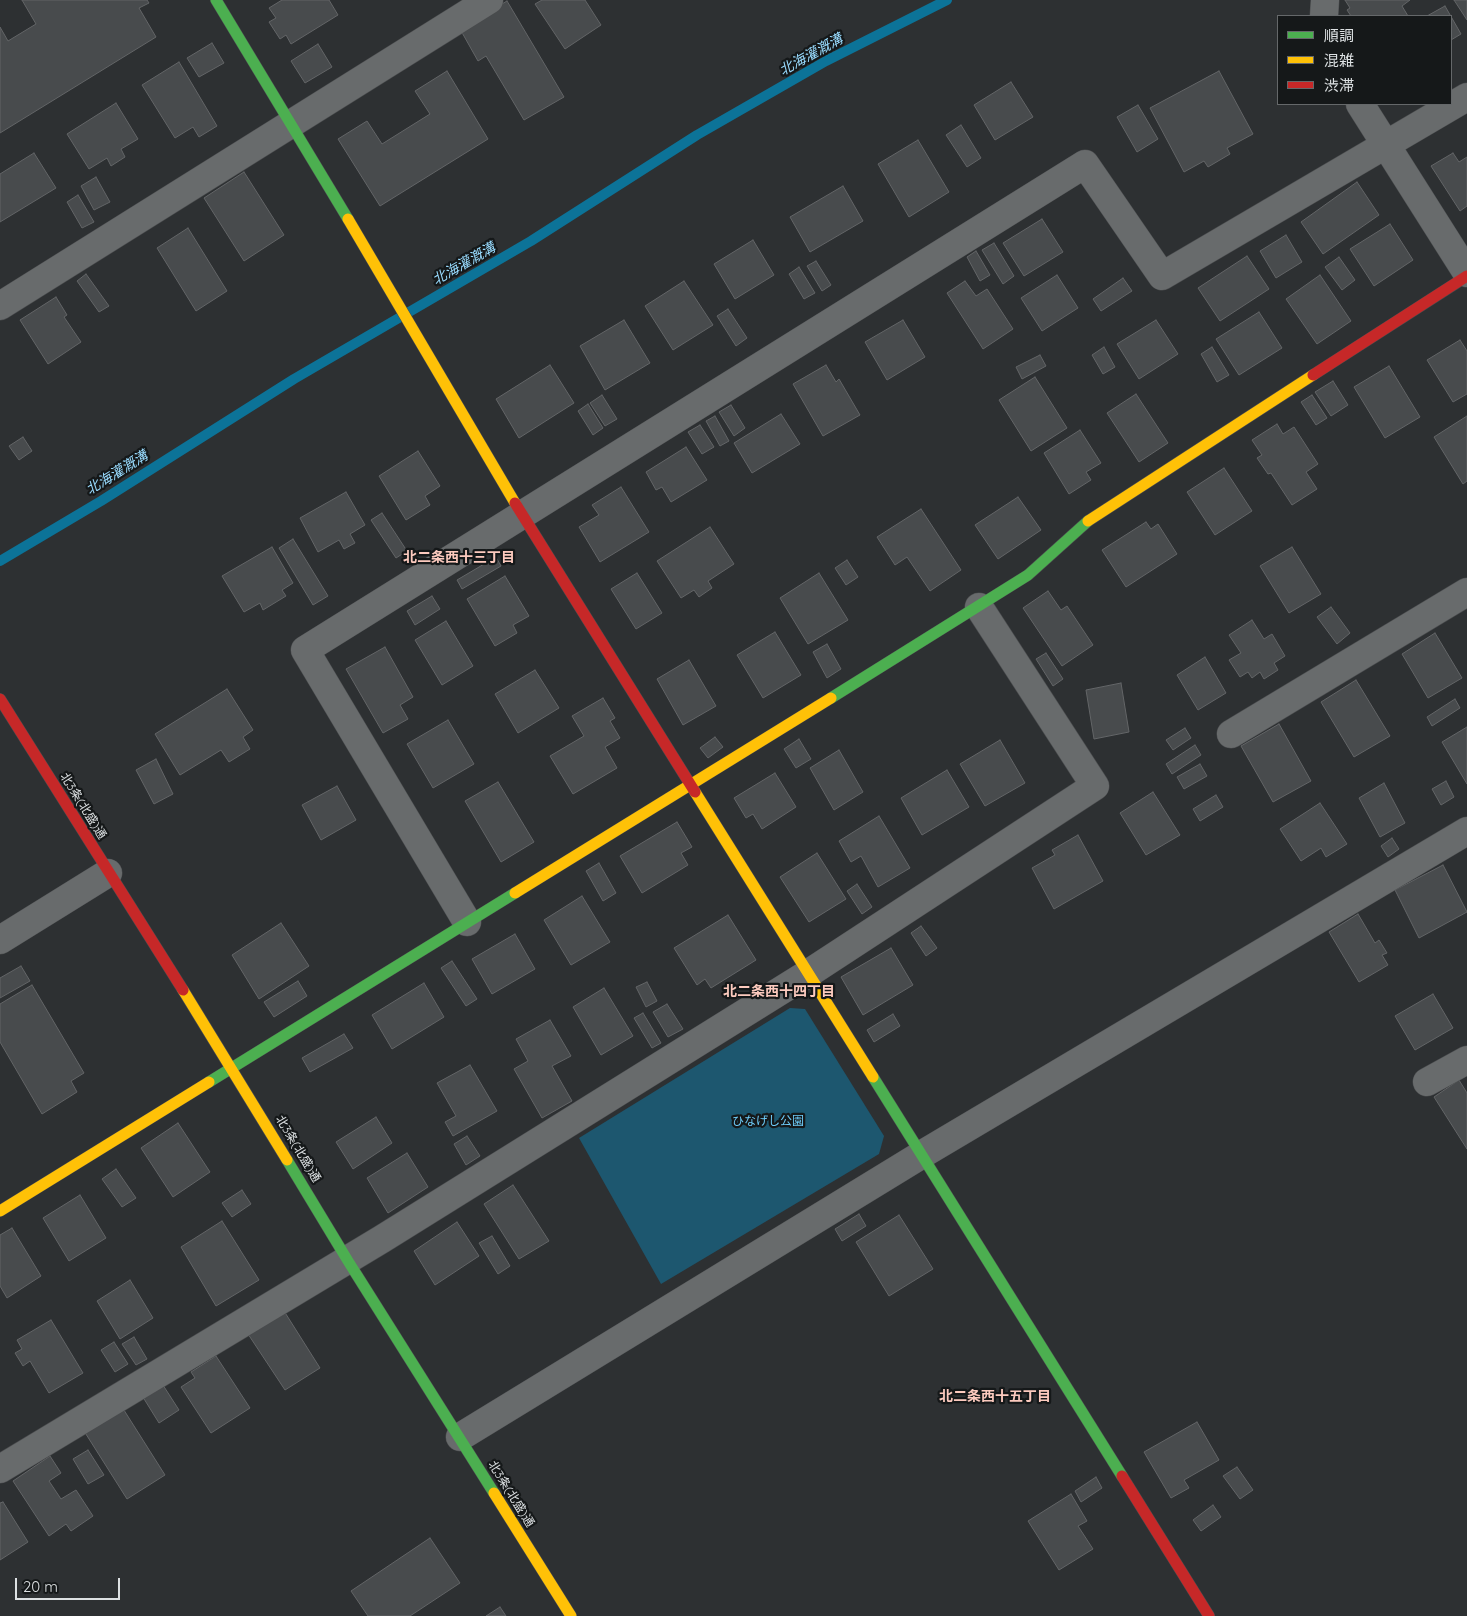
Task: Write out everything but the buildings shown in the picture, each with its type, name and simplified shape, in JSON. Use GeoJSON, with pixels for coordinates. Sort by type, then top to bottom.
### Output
{"type":"FeatureCollection","features":[{"type":"Feature","properties":{"kind":"street"},"geometry":{"type":"LineString","coordinates":[[216,0],[292,124],[522,514],[690,787],[809,972],[1209,1616]]}},
{"type":"Feature","properties":{"kind":"street"},"geometry":{"type":"LineString","coordinates":[[0,306],[489,0]]}},
{"type":"Feature","properties":{"kind":"street"},"geometry":{"type":"LineString","coordinates":[[1324,15],[1325,0]]}},
{"type":"Feature","properties":{"kind":"street"},"geometry":{"type":"LineString","coordinates":[[467,922],[305,650],[1084,164],[1162,276],[1467,96]]}},
{"type":"Feature","properties":{"kind":"street"},"geometry":{"type":"LineString","coordinates":[[0,1211],[979,607],[1028,575],[1088,521],[1467,274],[1361,105]]}},
{"type":"Feature","properties":{"kind":"street"},"geometry":{"type":"LineString","coordinates":[[1231,734],[1467,592]]}},
{"type":"Feature","properties":{"kind":"street"},"geometry":{"type":"LineString","coordinates":[[0,1469],[348,1261],[809,972],[1095,786],[979,607]]}},
{"type":"Feature","properties":{"kind":"street","name":"北3条(北盛)通"},"geometry":{"type":"LineString","coordinates":[[0,699],[233,1069],[348,1261],[571,1616]]}},
{"type":"Feature","properties":{"kind":"street"},"geometry":{"type":"LineString","coordinates":[[460,1437],[921,1155],[1467,831]]}},
{"type":"Feature","properties":{"kind":"street"},"geometry":{"type":"LineString","coordinates":[[0,940],[108,873]]}},
{"type":"Feature","properties":{"kind":"street"},"geometry":{"type":"LineString","coordinates":[[1427,1082],[1467,1060]]}},
{"type":"Feature","properties":{"kind":"green space","name":"ひなげし公園"},"geometry":{"type":"Polygon","coordinates":[[[790,1008],[805,1009],[884,1136],[879,1154],[661,1284],[579,1138],[790,1008]]]}},
{"type":"Feature","properties":{"kind":"waterway","name":"北海灌漑溝"},"geometry":{"type":"LineString","coordinates":[[0,561],[101,501],[294,379],[531,241],[697,135],[826,61],[947,0]]}},
{"type":"Feature","properties":{"kind":"traffic: fast"},"geometry":{"type":"LineString","coordinates":[[216,0],[348,219]]}},
{"type":"Feature","properties":{"kind":"traffic: fast"},"geometry":{"type":"LineString","coordinates":[[831,698],[1028,575],[1088,521]]}},
{"type":"Feature","properties":{"kind":"traffic: fast"},"geometry":{"type":"LineString","coordinates":[[209,1082],[515,893]]}},
{"type":"Feature","properties":{"kind":"traffic: fast"},"geometry":{"type":"LineString","coordinates":[[873,1077],[1122,1476]]}},
{"type":"Feature","properties":{"kind":"traffic: fast"},"geometry":{"type":"LineString","coordinates":[[287,1160],[348,1261],[494,1493]]}},
{"type":"Feature","properties":{"kind":"traffic: slow"},"geometry":{"type":"LineString","coordinates":[[348,219],[515,503]]}},
{"type":"Feature","properties":{"kind":"traffic: slow"},"geometry":{"type":"LineString","coordinates":[[1088,521],[1313,375]]}},
{"type":"Feature","properties":{"kind":"traffic: slow"},"geometry":{"type":"LineString","coordinates":[[515,893],[831,698]]}},
{"type":"Feature","properties":{"kind":"traffic: slow"},"geometry":{"type":"LineString","coordinates":[[695,792],[873,1077]]}},
{"type":"Feature","properties":{"kind":"traffic: slow"},"geometry":{"type":"LineString","coordinates":[[183,990],[287,1160]]}},
{"type":"Feature","properties":{"kind":"traffic: slow"},"geometry":{"type":"LineString","coordinates":[[0,1211],[209,1082]]}},
{"type":"Feature","properties":{"kind":"traffic: slow"},"geometry":{"type":"LineString","coordinates":[[494,1493],[571,1616]]}},
{"type":"Feature","properties":{"kind":"traffic: jam"},"geometry":{"type":"LineString","coordinates":[[1313,375],[1467,276]]}},
{"type":"Feature","properties":{"kind":"traffic: jam"},"geometry":{"type":"LineString","coordinates":[[515,503],[695,792]]}},
{"type":"Feature","properties":{"kind":"traffic: jam"},"geometry":{"type":"LineString","coordinates":[[0,699],[183,990]]}},
{"type":"Feature","properties":{"kind":"traffic: jam"},"geometry":{"type":"LineString","coordinates":[[1122,1476],[1209,1616]]}},
{"type":"Feature","properties":{"kind":"district","name":"北二条西十三丁目"},"geometry":{"type":"Point","coordinates":[459,558]}},
{"type":"Feature","properties":{"kind":"district","name":"北二条西十四丁目"},"geometry":{"type":"Point","coordinates":[779,992]}},
{"type":"Feature","properties":{"kind":"district","name":"北二条西十五丁目"},"geometry":{"type":"Point","coordinates":[995,1397]}}]}
